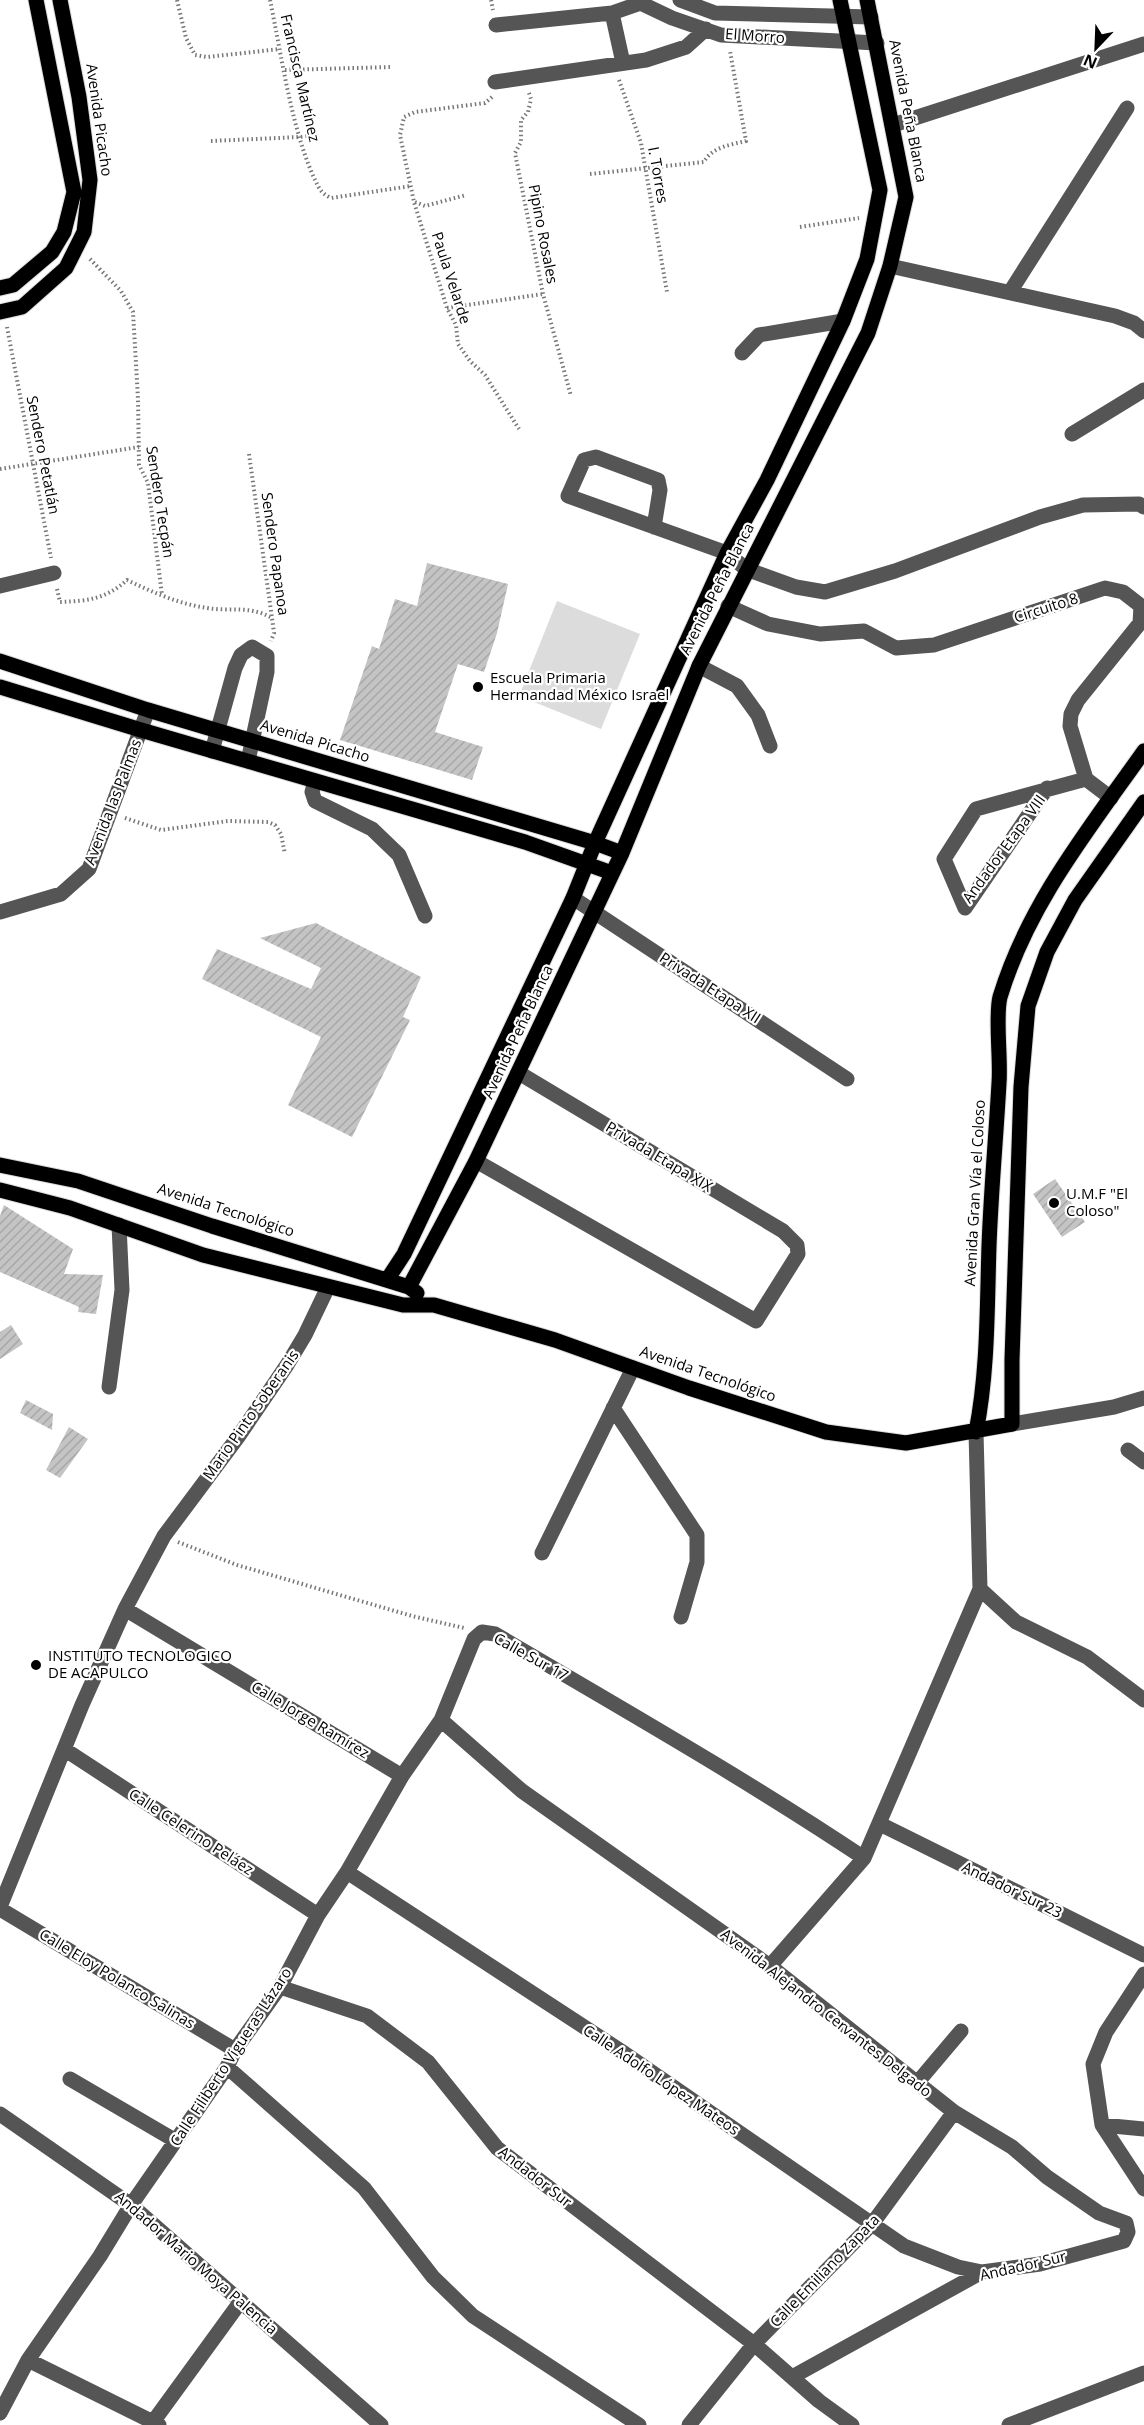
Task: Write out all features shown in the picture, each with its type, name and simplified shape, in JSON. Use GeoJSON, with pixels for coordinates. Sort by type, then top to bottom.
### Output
{"type":"FeatureCollection","features":[{"type":"Feature","properties":{"kind":"main road"},"geometry":{"type":"LineString","coordinates":[[0,288],[13,285],[52,252],[64,232],[74,192],[36,0]]}},
{"type":"Feature","properties":{"kind":"main road","name":"Avenida Picacho"},"geometry":{"type":"LineString","coordinates":[[2,312],[22,308],[66,268],[84,232],[90,180],[79,97],[60,0]]}},
{"type":"Feature","properties":{"kind":"main road","name":"Avenida Peña Blanca"},"geometry":{"type":"LineString","coordinates":[[387,1280],[404,1254],[573,898],[595,843],[727,553],[767,480],[843,321],[867,260],[880,190],[840,0]]}},
{"type":"Feature","properties":{"kind":"main road","name":"Avenida Peña Blanca"},"geometry":{"type":"LineString","coordinates":[[409,1287],[476,1161],[622,853],[699,666],[746,569],[868,333],[890,266],[906,197],[867,0]]}},
{"type":"Feature","properties":{"kind":"main road","name":"Avenida Picacho"},"geometry":{"type":"LineString","coordinates":[[0,661],[148,710],[622,853]]}},
{"type":"Feature","properties":{"kind":"main road"},"geometry":{"type":"LineString","coordinates":[[0,687],[525,842],[612,873]]}},
{"type":"Feature","properties":{"kind":"main road","name":"Avenida Gran Vía el Coloso"},"geometry":{"type":"LineString","coordinates":[[976,1432],[985,1366],[991,1194],[1000,1080],[999,1000],[1020,940],[1050,885],[1144,751]]}},
{"type":"Feature","properties":{"kind":"main road"},"geometry":{"type":"LineString","coordinates":[[1012,1424],[1020,1110],[1028,1006],[1047,952],[1075,900],[1144,802]]}},
{"type":"Feature","properties":{"kind":"main road","name":"Avenida Tecnológico"},"geometry":{"type":"LineString","coordinates":[[0,1165],[78,1181],[212,1226],[409,1287],[434,1305]]}},
{"type":"Feature","properties":{"kind":"main road","name":"Avenida Tecnológico"},"geometry":{"type":"LineString","coordinates":[[0,1190],[70,1208],[203,1255],[403,1305],[434,1305],[555,1341],[826,1432],[906,1443],[1012,1424]]}},
{"type":"Feature","properties":{"kind":"street","name":"El Morro"},"geometry":{"type":"LineString","coordinates":[[680,0],[715,13],[871,17]]}},
{"type":"Feature","properties":{"kind":"street","name":"El Morro"},"geometry":{"type":"LineString","coordinates":[[636,2],[727,35],[877,43]]}},
{"type":"Feature","properties":{"kind":"street"},"geometry":{"type":"LineString","coordinates":[[496,25],[612,13],[636,2]]}},
{"type":"Feature","properties":{"kind":"street"},"geometry":{"type":"LineString","coordinates":[[612,13],[619,64]]}},
{"type":"Feature","properties":{"kind":"street"},"geometry":{"type":"LineString","coordinates":[[495,82],[646,60],[686,47],[706,29]]}},
{"type":"Feature","properties":{"kind":"street"},"geometry":{"type":"LineString","coordinates":[[893,125],[1144,44]]}},
{"type":"Feature","properties":{"kind":"street"},"geometry":{"type":"LineString","coordinates":[[1010,292],[1127,108]]}},
{"type":"Feature","properties":{"kind":"street"},"geometry":{"type":"LineString","coordinates":[[890,266],[1115,316],[1134,323],[1144,331]]}},
{"type":"Feature","properties":{"kind":"street"},"geometry":{"type":"LineString","coordinates":[[742,353],[759,335],[843,321]]}},
{"type":"Feature","properties":{"kind":"street"},"geometry":{"type":"LineString","coordinates":[[1072,434],[1144,390]]}},
{"type":"Feature","properties":{"kind":"street"},"geometry":{"type":"LineString","coordinates":[[654,527],[660,490],[658,480],[596,457],[584,460],[568,496],[654,527],[727,553],[746,569],[796,587],[825,592],[895,571],[1040,517],[1083,506],[1139,504],[1144,507]]}},
{"type":"Feature","properties":{"kind":"street"},"geometry":{"type":"LineString","coordinates":[[0,586],[54,573]]}},
{"type":"Feature","properties":{"kind":"street","name":"Circuito 8"},"geometry":{"type":"LineString","coordinates":[[728,606],[768,624],[820,634],[864,631],[896,648],[934,645],[1105,588],[1123,592],[1141,606],[1140,623],[1078,700],[1071,714],[1070,726],[1086,779]]}},
{"type":"Feature","properties":{"kind":"street"},"geometry":{"type":"LineString","coordinates":[[212,751],[235,668],[241,655],[252,647],[267,656],[267,672],[248,761]]}},
{"type":"Feature","properties":{"kind":"street"},"geometry":{"type":"LineString","coordinates":[[699,666],[737,686],[758,715],[770,746]]}},
{"type":"Feature","properties":{"kind":"street","name":"Avenida las Palmas"},"geometry":{"type":"LineString","coordinates":[[0,912],[61,894],[89,869],[148,710]]}},
{"type":"Feature","properties":{"kind":"street"},"geometry":{"type":"LineString","coordinates":[[1086,779],[1111,798]]}},
{"type":"Feature","properties":{"kind":"street","name":"Andador Etapa VIII"},"geometry":{"type":"LineString","coordinates":[[1047,788],[965,908],[944,860],[976,809],[1047,788],[1086,779]]}},
{"type":"Feature","properties":{"kind":"street"},"geometry":{"type":"LineString","coordinates":[[315,781],[312,792],[315,801],[372,829],[399,855],[425,916]]}},
{"type":"Feature","properties":{"kind":"street","name":"Privada Etapa XII"},"geometry":{"type":"LineString","coordinates":[[573,898],[848,1079]]}},
{"type":"Feature","properties":{"kind":"street","name":"Privada Etapa XIX"},"geometry":{"type":"LineString","coordinates":[[476,1161],[756,1321],[798,1254],[797,1245],[783,1231],[519,1073]]}},
{"type":"Feature","properties":{"kind":"street"},"geometry":{"type":"LineString","coordinates":[[109,1387],[122,1290],[119,1225]]}},
{"type":"Feature","properties":{"kind":"street","name":"Avenida Peña Blanca"},"geometry":{"type":"LineString","coordinates":[[381,1298],[387,1280]]}},
{"type":"Feature","properties":{"kind":"street","name":"Mario Pinto Soberanis"},"geometry":{"type":"LineString","coordinates":[[0,1908],[64,1749],[125,1609],[164,1536],[238,1437],[287,1365],[305,1335],[328,1287]]}},
{"type":"Feature","properties":{"kind":"street","name":"Avenida Peña Blanca"},"geometry":{"type":"LineString","coordinates":[[403,1305],[409,1287]]}},
{"type":"Feature","properties":{"kind":"street"},"geometry":{"type":"LineString","coordinates":[[542,1553],[633,1368]]}},
{"type":"Feature","properties":{"kind":"street"},"geometry":{"type":"LineString","coordinates":[[1012,1424],[1114,1407],[1144,1398]]}},
{"type":"Feature","properties":{"kind":"street"},"geometry":{"type":"LineString","coordinates":[[613,1408],[697,1536],[698,1562],[681,1617]]}},
{"type":"Feature","properties":{"kind":"street","name":"Avenida Gran Vía el Coloso"},"geometry":{"type":"LineString","coordinates":[[770,1966],[864,1858],[980,1589],[976,1432]]}},
{"type":"Feature","properties":{"kind":"street"},"geometry":{"type":"LineString","coordinates":[[1128,1450],[1144,1462]]}},
{"type":"Feature","properties":{"kind":"street"},"geometry":{"type":"LineString","coordinates":[[980,1589],[1016,1622],[1087,1657],[1144,1700]]}},
{"type":"Feature","properties":{"kind":"street","name":"Calle Jorge Ramírez"},"geometry":{"type":"LineString","coordinates":[[125,1609],[402,1776]]}},
{"type":"Feature","properties":{"kind":"street","name":"Calle Filiberto Vigueras Lázaro"},"geometry":{"type":"LineString","coordinates":[[0,2413],[28,2360],[100,2256],[131,2205],[227,2067],[235,2050],[280,1987],[318,1915],[347,1872],[402,1776],[441,1720],[474,1639],[482,1632]]}},
{"type":"Feature","properties":{"kind":"street","name":"Calle Sur 17"},"geometry":{"type":"LineString","coordinates":[[482,1632],[495,1634],[591,1690],[783,1804],[864,1858]]}},
{"type":"Feature","properties":{"kind":"street","name":"Avenida Alejandro Cervantes Delgado"},"geometry":{"type":"LineString","coordinates":[[441,1720],[522,1791],[770,1966],[954,2112],[1012,2147],[1047,2177],[1099,2213],[1126,2223],[1128,2232]]}},
{"type":"Feature","properties":{"kind":"street","name":"Calle Celerino Peláez"},"geometry":{"type":"LineString","coordinates":[[64,1749],[318,1915]]}},
{"type":"Feature","properties":{"kind":"street","name":"Andador Sur 23"},"geometry":{"type":"LineString","coordinates":[[880,1824],[1144,1955]]}},
{"type":"Feature","properties":{"kind":"street","name":"Calle Adolfo López Mateos"},"geometry":{"type":"LineString","coordinates":[[347,1872],[621,2051],[904,2246],[958,2267],[982,2272]]}},
{"type":"Feature","properties":{"kind":"street","name":"Calle Eloy Polanco Salinas"},"geometry":{"type":"LineString","coordinates":[[0,1908],[235,2050]]}},
{"type":"Feature","properties":{"kind":"street"},"geometry":{"type":"LineString","coordinates":[[1144,1974],[1106,2032],[1093,2064],[1102,2125],[1144,2189]]}},
{"type":"Feature","properties":{"kind":"street","name":"Andador Sur"},"geometry":{"type":"LineString","coordinates":[[280,1987],[367,2016],[428,2062],[498,2148],[754,2344],[852,2425]]}},
{"type":"Feature","properties":{"kind":"street"},"geometry":{"type":"LineString","coordinates":[[917,2084],[961,2031]]}},
{"type":"Feature","properties":{"kind":"street"},"geometry":{"type":"LineString","coordinates":[[227,2067],[364,2188],[433,2277],[473,2316],[639,2425]]}},
{"type":"Feature","properties":{"kind":"street"},"geometry":{"type":"LineString","coordinates":[[70,2079],[176,2140]]}},
{"type":"Feature","properties":{"kind":"street","name":"Calle Emiliano Zapata"},"geometry":{"type":"LineString","coordinates":[[689,2425],[754,2344],[872,2224],[954,2112]]}},
{"type":"Feature","properties":{"kind":"street","name":"Andador Mario Moya Palencia"},"geometry":{"type":"LineString","coordinates":[[0,2114],[131,2205],[381,2425]]}},
{"type":"Feature","properties":{"kind":"street"},"geometry":{"type":"LineString","coordinates":[[1102,2125],[1144,2128]]}},
{"type":"Feature","properties":{"kind":"street","name":"Andador Sur"},"geometry":{"type":"LineString","coordinates":[[792,2377],[982,2272],[1040,2264],[1124,2241],[1128,2232]]}},
{"type":"Feature","properties":{"kind":"street"},"geometry":{"type":"LineString","coordinates":[[28,2360],[156,2423],[241,2301]]}},
{"type":"Feature","properties":{"kind":"street"},"geometry":{"type":"LineString","coordinates":[[1009,2425],[1144,2373]]}},
{"type":"Feature","properties":{"kind":"path"},"geometry":{"type":"LineString","coordinates":[[177,0],[186,38],[195,55],[207,57],[280,49]]}},
{"type":"Feature","properties":{"kind":"path","name":"Francisca Martínez"},"geometry":{"type":"LineString","coordinates":[[270,0],[300,137],[318,187],[323,194],[331,198],[411,186]]}},
{"type":"Feature","properties":{"kind":"path"},"geometry":{"type":"LineString","coordinates":[[590,174],[704,162],[707,156],[716,149],[746,141],[727,35]]}},
{"type":"Feature","properties":{"kind":"path","name":"I. Torres"},"geometry":{"type":"LineString","coordinates":[[619,64],[641,143],[667,292]]}},
{"type":"Feature","properties":{"kind":"path"},"geometry":{"type":"LineString","coordinates":[[285,70],[390,67]]}},
{"type":"Feature","properties":{"kind":"path","name":"Pipino Rosales"},"geometry":{"type":"LineString","coordinates":[[524,78],[531,99],[528,112],[521,120],[521,142],[515,153],[543,294],[571,396]]}},
{"type":"Feature","properties":{"kind":"path","name":"Paula Velarde"},"geometry":{"type":"LineString","coordinates":[[495,82],[491,88],[492,98],[485,103],[415,112],[404,117],[400,135],[414,202],[447,308],[456,325],[458,344],[470,361],[485,375],[519,429]]}},
{"type":"Feature","properties":{"kind":"path"},"geometry":{"type":"LineString","coordinates":[[211,141],[300,137],[318,134]]}},
{"type":"Feature","properties":{"kind":"path"},"geometry":{"type":"LineString","coordinates":[[414,202],[425,206],[466,195]]}},
{"type":"Feature","properties":{"kind":"path"},"geometry":{"type":"LineString","coordinates":[[800,227],[875,216]]}},
{"type":"Feature","properties":{"kind":"path","name":"Sendero Tecpán"},"geometry":{"type":"LineString","coordinates":[[78,246],[121,291],[133,312],[139,465],[148,483],[162,596]]}},
{"type":"Feature","properties":{"kind":"path"},"geometry":{"type":"LineString","coordinates":[[447,308],[543,294]]}},
{"type":"Feature","properties":{"kind":"path","name":"Sendero Petatlán"},"geometry":{"type":"LineString","coordinates":[[2,312],[60,602],[90,601],[116,590],[127,580],[162,596]]}},
{"type":"Feature","properties":{"kind":"path"},"geometry":{"type":"LineString","coordinates":[[0,469],[139,447]]}},
{"type":"Feature","properties":{"kind":"path","name":"Sendero Papanoa"},"geometry":{"type":"LineString","coordinates":[[249,454],[274,633],[267,656]]}},
{"type":"Feature","properties":{"kind":"path"},"geometry":{"type":"LineString","coordinates":[[162,596],[208,608],[259,610],[272,618]]}},
{"type":"Feature","properties":{"kind":"path"},"geometry":{"type":"LineString","coordinates":[[110,812],[161,830],[228,821],[267,822],[275,825],[285,854]]}},
{"type":"Feature","properties":{"kind":"path","name":"Calle Sur 17"},"geometry":{"type":"LineString","coordinates":[[164,1536],[237,1564],[412,1616],[482,1632]]}},
{"type":"Feature","properties":{"kind":"shaded area"},"geometry":{"type":"Polygon","coordinates":[[[557,601],[640,634],[601,729],[519,696],[557,601]]]}},
{"type":"Feature","properties":{"kind":"building"},"geometry":{"type":"Polygon","coordinates":[[[427,563],[508,584],[497,633],[484,672],[458,664],[435,732],[483,747],[472,780],[340,740],[372,646],[379,649],[395,599],[417,606],[427,563]]]}},
{"type":"Feature","properties":{"kind":"building"},"geometry":{"type":"Polygon","coordinates":[[[316,923],[421,977],[403,1017],[410,1020],[352,1137],[288,1105],[321,1037],[202,979],[217,949],[311,989],[321,968],[260,938],[316,923]]]}},
{"type":"Feature","properties":{"kind":"building"},"geometry":{"type":"Polygon","coordinates":[[[1055,1179],[1085,1222],[1062,1237],[1033,1194],[1055,1179]]]}},
{"type":"Feature","properties":{"kind":"building"},"geometry":{"type":"Polygon","coordinates":[[[4,1205],[73,1249],[64,1274],[103,1275],[96,1314],[78,1312],[79,1307],[0,1272],[0,1216],[4,1205]]]}},
{"type":"Feature","properties":{"kind":"building"},"geometry":{"type":"Polygon","coordinates":[[[11,1325],[23,1344],[0,1359],[0,1332],[11,1325]]]}},
{"type":"Feature","properties":{"kind":"building"},"geometry":{"type":"Polygon","coordinates":[[[26,1400],[53,1414],[52,1430],[20,1413],[26,1400]]]}},
{"type":"Feature","properties":{"kind":"building"},"geometry":{"type":"Polygon","coordinates":[[[69,1427],[88,1439],[60,1478],[46,1470],[69,1427]]]}},
{"type":"Feature","properties":{"kind":"place","name":"Escuela Primaria Hermandad México Israel"},"geometry":{"type":"Point","coordinates":[478,687]}},
{"type":"Feature","properties":{"kind":"place","name":"U.M.F \"El Coloso\""},"geometry":{"type":"Point","coordinates":[1054,1203]}},
{"type":"Feature","properties":{"kind":"place","name":"INSTITUTO TECNOLOGICO DE ACAPULCO"},"geometry":{"type":"Point","coordinates":[36,1665]}}]}
